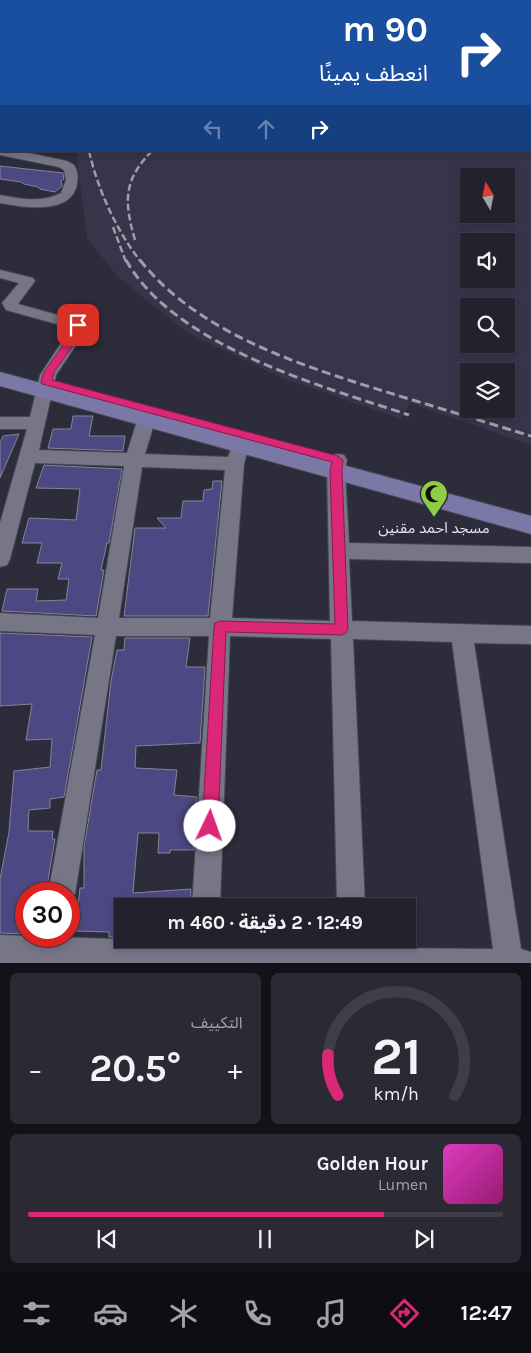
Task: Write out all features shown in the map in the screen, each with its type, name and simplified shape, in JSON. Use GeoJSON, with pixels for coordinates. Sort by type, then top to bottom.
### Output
{"type":"FeatureCollection","features":[{"type":"Feature","properties":{"kind":"main road"},"geometry":{"type":"LineString","coordinates":[[0,369],[45,387],[237,454],[337,465],[531,525]]}},
{"type":"Feature","properties":{"kind":"main road"},"geometry":{"type":"LineString","coordinates":[[0,379],[45,387],[337,465],[531,511]]}},
{"type":"Feature","properties":{"kind":"street"},"geometry":{"type":"LineString","coordinates":[[0,152],[63,164],[70,168],[72,180],[66,195],[51,202],[36,203],[0,199]]}},
{"type":"Feature","properties":{"kind":"street"},"geometry":{"type":"LineString","coordinates":[[0,274],[28,282],[10,303],[11,307],[79,326],[79,330],[49,372],[0,559]]}},
{"type":"Feature","properties":{"kind":"street"},"geometry":{"type":"LineString","coordinates":[[63,882],[134,459],[146,421]]}},
{"type":"Feature","properties":{"kind":"street"},"geometry":{"type":"LineString","coordinates":[[0,423],[37,423]]}},
{"type":"Feature","properties":{"kind":"street"},"geometry":{"type":"LineString","coordinates":[[28,456],[134,459],[237,454],[220,627],[206,898]]}},
{"type":"Feature","properties":{"kind":"street"},"geometry":{"type":"LineString","coordinates":[[337,465],[341,629],[352,898]]}},
{"type":"Feature","properties":{"kind":"street"},"geometry":{"type":"LineString","coordinates":[[339,552],[531,555]]}},
{"type":"Feature","properties":{"kind":"street"},"geometry":{"type":"LineString","coordinates":[[0,622],[107,627],[220,627],[531,634]]}},
{"type":"Feature","properties":{"kind":"street"},"geometry":{"type":"LineString","coordinates":[[462,633],[509,963]]}},
{"type":"Feature","properties":{"kind":"street"},"geometry":{"type":"LineString","coordinates":[[0,949],[153,948]]}},
{"type":"Feature","properties":{"kind":"street"},"geometry":{"type":"LineString","coordinates":[[225,948],[524,963]]}},
{"type":"Feature","properties":{"kind":"shaded area"},"geometry":{"type":"Polygon","coordinates":[[[76,152],[531,152],[531,445],[410,403],[401,419],[282,378],[186,332],[119,278],[87,239],[76,152]]]}},
{"type":"Feature","properties":{"kind":"building"},"geometry":{"type":"Polygon","coordinates":[[[0,166],[63,173],[64,179],[61,181],[62,186],[55,192],[40,189],[21,182],[0,179],[0,166]]]}},
{"type":"Feature","properties":{"kind":"building"},"geometry":{"type":"Polygon","coordinates":[[[73,416],[93,416],[89,436],[125,436],[123,451],[48,448],[53,429],[71,429],[73,416]]]}},
{"type":"Feature","properties":{"kind":"building"},"geometry":{"type":"Polygon","coordinates":[[[19,434],[0,478],[0,443],[3,436],[19,434]]]}},
{"type":"Feature","properties":{"kind":"building"},"geometry":{"type":"Polygon","coordinates":[[[44,465],[122,469],[109,543],[107,543],[101,570],[104,570],[96,616],[2,611],[7,589],[38,589],[36,601],[66,600],[69,579],[58,579],[62,563],[37,563],[42,543],[22,543],[29,518],[76,520],[80,489],[36,488],[44,465]]]}},
{"type":"Feature","properties":{"kind":"building"},"geometry":{"type":"Polygon","coordinates":[[[213,481],[222,481],[208,616],[124,616],[135,528],[166,528],[157,518],[181,518],[183,501],[203,501],[204,490],[212,489],[213,481]]]}},
{"type":"Feature","properties":{"kind":"building"},"geometry":{"type":"Polygon","coordinates":[[[0,633],[92,637],[64,797],[50,799],[50,808],[29,810],[28,831],[53,831],[52,839],[55,839],[48,882],[15,882],[15,934],[0,933],[0,879],[9,832],[14,771],[50,767],[52,739],[26,740],[32,704],[0,706],[0,633]]]}},
{"type":"Feature","properties":{"kind":"building"},"geometry":{"type":"Polygon","coordinates":[[[125,638],[190,638],[186,667],[205,667],[200,743],[136,746],[135,768],[177,770],[174,795],[197,797],[194,850],[170,850],[170,853],[158,853],[159,833],[138,833],[133,893],[191,889],[190,898],[114,898],[114,937],[109,937],[109,932],[80,931],[80,888],[84,888],[84,847],[97,770],[101,770],[111,681],[117,650],[124,650],[125,638]]]}},
{"type":"Feature","properties":{"kind":"railway"},"geometry":{"type":"LineString","coordinates":[[89,152],[97,180],[109,209],[124,237],[141,262]]}},
{"type":"Feature","properties":{"kind":"railway"},"geometry":{"type":"LineString","coordinates":[[135,240],[129,214],[128,192],[136,172],[151,152]]}},
{"type":"Feature","properties":{"kind":"railway"},"geometry":{"type":"LineString","coordinates":[[113,227],[126,262]]}},
{"type":"Feature","properties":{"kind":"railway"},"geometry":{"type":"LineString","coordinates":[[126,260],[148,290],[178,316],[213,339],[293,376],[409,415]]}},
{"type":"Feature","properties":{"kind":"railway"},"geometry":{"type":"LineString","coordinates":[[140,260],[164,286],[192,309],[256,345],[290,360],[325,372],[531,436]]}},
{"type":"Feature","properties":{"kind":"place","name":"مسجد احمد مقنين"},"geometry":{"type":"Point","coordinates":[434,518]}},
{"type":"Feature","properties":{"kind":"route"},"geometry":{"type":"LineString","coordinates":[[78,325],[80,327],[79,330],[49,372],[46,382],[338,460],[336,470],[341,629],[220,627],[210,826]]}}]}
